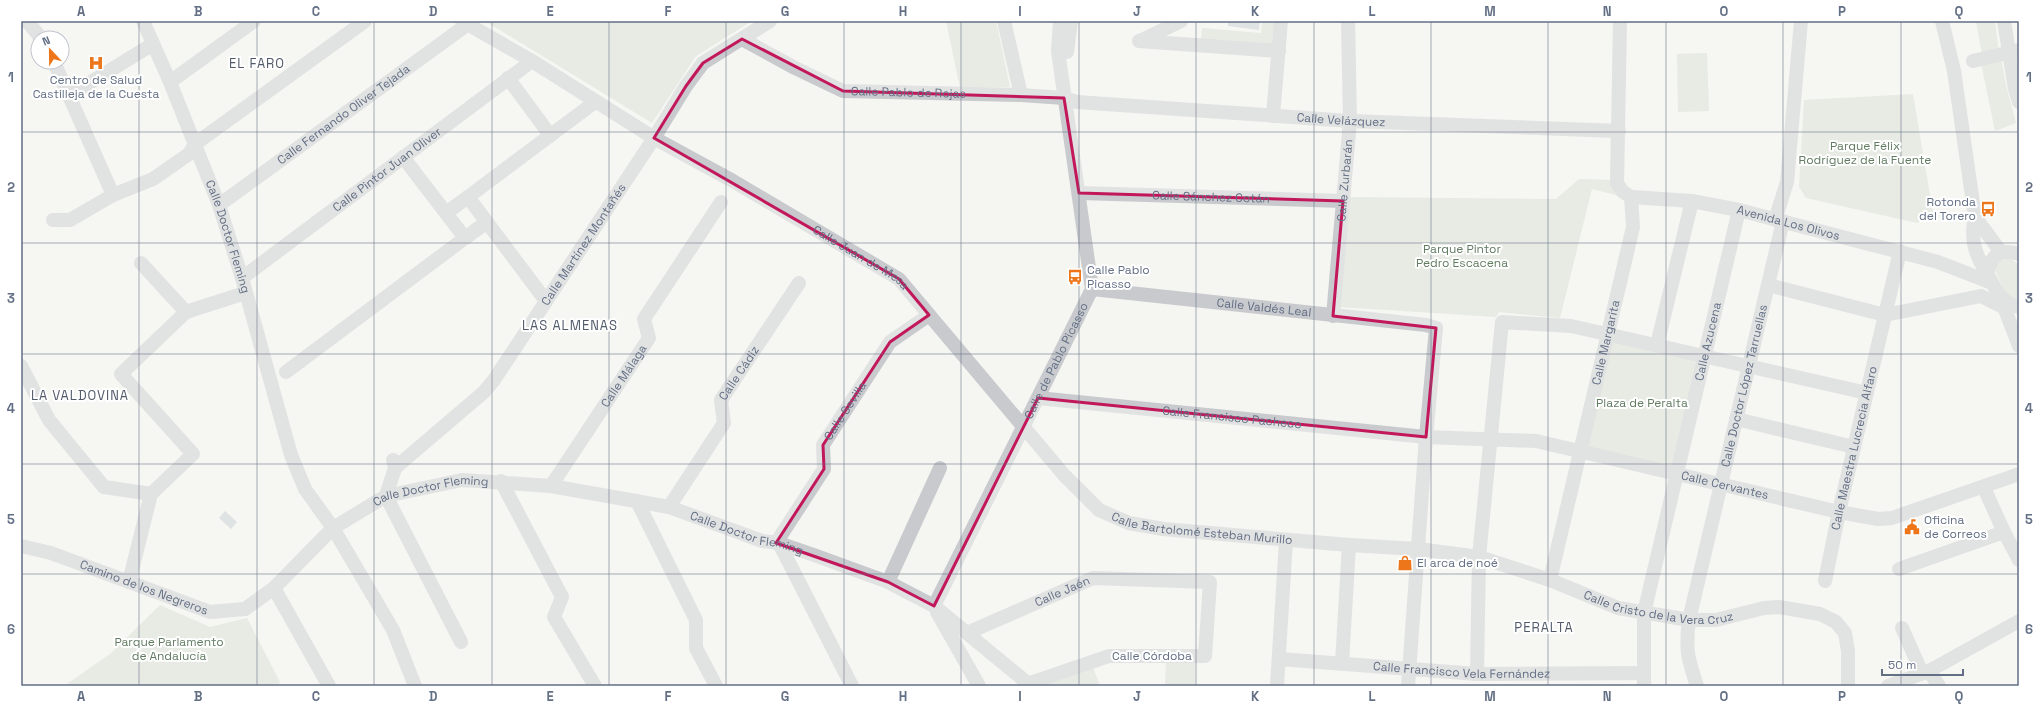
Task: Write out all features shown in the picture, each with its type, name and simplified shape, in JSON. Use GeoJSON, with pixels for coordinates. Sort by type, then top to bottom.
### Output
{"type":"FeatureCollection","features":[{"type":"Feature","properties":{"kind":"street"},"geometry":{"type":"LineString","coordinates":[[27,21],[34,30]]}},
{"type":"Feature","properties":{"kind":"street"},"geometry":{"type":"LineString","coordinates":[[170,82],[254,21]]}},
{"type":"Feature","properties":{"kind":"street","name":"Calle Martínez Montañés"},"geometry":{"type":"LineString","coordinates":[[386,496],[395,468],[484,392],[494,380],[544,297],[654,138],[702,63],[770,21]]}},
{"type":"Feature","properties":{"kind":"street"},"geometry":{"type":"LineString","coordinates":[[1004,21],[1021,95]]}},
{"type":"Feature","properties":{"kind":"street","name":"Calle de Pablo Picasso"},"geometry":{"type":"LineString","coordinates":[[934,606],[1025,427],[1092,288],[1058,51],[1060,21]]}},
{"type":"Feature","properties":{"kind":"street","name":"Calle de Pablo Picasso"},"geometry":{"type":"LineString","coordinates":[[1064,98],[1066,58],[1071,21]]}},
{"type":"Feature","properties":{"kind":"street"},"geometry":{"type":"LineString","coordinates":[[1181,21],[1139,41],[1279,51]]}},
{"type":"Feature","properties":{"kind":"street"},"geometry":{"type":"LineString","coordinates":[[1273,116],[1281,21]]}},
{"type":"Feature","properties":{"kind":"street","name":"Calle Zurbarán"},"geometry":{"type":"LineString","coordinates":[[1333,316],[1350,121],[1348,21]]}},
{"type":"Feature","properties":{"kind":"street"},"geometry":{"type":"LineString","coordinates":[[1620,21],[1617,183],[1622,191],[1631,197]]}},
{"type":"Feature","properties":{"kind":"street","name":"Calle Doctor López Tarruellas"},"geometry":{"type":"LineString","coordinates":[[1697,686],[1688,659],[1686,642],[1689,620],[1768,285],[1787,182],[1801,21]]}},
{"type":"Feature","properties":{"kind":"street"},"geometry":{"type":"LineString","coordinates":[[1942,21],[1954,71],[1975,217],[1973,228],[1977,258],[1990,278],[2002,303],[2019,346]]}},
{"type":"Feature","properties":{"kind":"street"},"geometry":{"type":"LineString","coordinates":[[2004,21],[2014,51],[2019,102]]}},
{"type":"Feature","properties":{"kind":"street","name":"Calle Doctor Fleming"},"geometry":{"type":"LineString","coordinates":[[145,22],[219,205],[242,278],[291,455],[306,490],[333,528],[386,496],[462,480],[501,481],[551,486],[669,507],[888,582],[934,606],[1031,685]]}},
{"type":"Feature","properties":{"kind":"street"},"geometry":{"type":"LineString","coordinates":[[53,220],[70,220],[113,195],[153,179],[189,154],[195,144],[362,22]]}},
{"type":"Feature","properties":{"kind":"street","name":"Calle Juan de Mesa"},"geometry":{"type":"LineString","coordinates":[[465,23],[532,61],[654,138],[733,181],[899,279],[1025,427]]}},
{"type":"Feature","properties":{"kind":"street","name":"Calle Fernando Oliver Tejada"},"geometry":{"type":"LineString","coordinates":[[219,205],[465,23]]}},
{"type":"Feature","properties":{"kind":"street","name":"Calle Pablo de Rojas"},"geometry":{"type":"LineString","coordinates":[[742,39],[795,68],[843,91],[1021,95],[1064,98]]}},
{"type":"Feature","properties":{"kind":"street"},"geometry":{"type":"LineString","coordinates":[[70,95],[154,44]]}},
{"type":"Feature","properties":{"kind":"street"},"geometry":{"type":"LineString","coordinates":[[1973,61],[2014,51]]}},
{"type":"Feature","properties":{"kind":"street","name":"Calle Pintor Juan Oliver"},"geometry":{"type":"LineString","coordinates":[[242,278],[532,61]]}},
{"type":"Feature","properties":{"kind":"street"},"geometry":{"type":"LineString","coordinates":[[58,70],[113,195]]}},
{"type":"Feature","properties":{"kind":"street"},"geometry":{"type":"LineString","coordinates":[[508,78],[550,135]]}},
{"type":"Feature","properties":{"kind":"street","name":"Calle Velázquez"},"geometry":{"type":"LineString","coordinates":[[1064,98],[1077,102],[1350,121],[1619,131]]}},
{"type":"Feature","properties":{"kind":"street"},"geometry":{"type":"LineString","coordinates":[[446,213],[595,102]]}},
{"type":"Feature","properties":{"kind":"street"},"geometry":{"type":"LineString","coordinates":[[403,157],[465,238]]}},
{"type":"Feature","properties":{"kind":"street","name":"Calle Sánchez Cotán"},"geometry":{"type":"LineString","coordinates":[[1079,192],[1343,201]]}},
{"type":"Feature","properties":{"kind":"street"},"geometry":{"type":"LineString","coordinates":[[468,197],[544,297]]}},
{"type":"Feature","properties":{"kind":"street","name":"Avenida Los Olivos"},"geometry":{"type":"LineString","coordinates":[[1631,197],[1692,201],[1739,210],[1900,251],[1990,278]]}},
{"type":"Feature","properties":{"kind":"street","name":"Calle Margarita"},"geometry":{"type":"LineString","coordinates":[[1550,580],[1579,451],[1633,227],[1631,197]]}},
{"type":"Feature","properties":{"kind":"street"},"geometry":{"type":"LineString","coordinates":[[1657,345],[1692,201]]}},
{"type":"Feature","properties":{"kind":"street","name":"Calle Málaga"},"geometry":{"type":"LineString","coordinates":[[551,486],[649,338],[644,319],[721,202]]}},
{"type":"Feature","properties":{"kind":"street","name":"Calle Azucena"},"geometry":{"type":"LineString","coordinates":[[1644,680],[1644,613],[1739,210]]}},
{"type":"Feature","properties":{"kind":"street"},"geometry":{"type":"LineString","coordinates":[[1975,217],[1996,255],[1990,278]]}},
{"type":"Feature","properties":{"kind":"street"},"geometry":{"type":"LineString","coordinates":[[286,372],[487,222]]}},
{"type":"Feature","properties":{"kind":"street","name":"Calle Maestra Lucrecia Alfaro"},"geometry":{"type":"LineString","coordinates":[[1825,580],[1839,512],[1900,251]]}},
{"type":"Feature","properties":{"kind":"street","name":"Avenida Los Olivos"},"geometry":{"type":"LineString","coordinates":[[1943,263],[1996,255],[2010,251],[2019,254]]}},
{"type":"Feature","properties":{"kind":"street"},"geometry":{"type":"LineString","coordinates":[[141,263],[186,312]]}},
{"type":"Feature","properties":{"kind":"street","name":"Calle Cádiz"},"geometry":{"type":"LineString","coordinates":[[669,507],[724,423],[721,400],[799,283]]}},
{"type":"Feature","properties":{"kind":"street"},"geometry":{"type":"LineString","coordinates":[[1768,285],[1885,315],[1981,296],[2019,307]]}},
{"type":"Feature","properties":{"kind":"street","name":"Calle Valdés Leal"},"geometry":{"type":"LineString","coordinates":[[1092,288],[1333,316],[1426,325],[1436,328],[1426,436]]}},
{"type":"Feature","properties":{"kind":"street"},"geometry":{"type":"LineString","coordinates":[[129,582],[151,494],[193,454],[121,374],[186,312],[245,293]]}},
{"type":"Feature","properties":{"kind":"street","name":"Calle Sevilla"},"geometry":{"type":"LineString","coordinates":[[777,543],[824,469],[823,445],[890,342],[929,315]]}},
{"type":"Feature","properties":{"kind":"street"},"geometry":{"type":"LineString","coordinates":[[1477,674],[1479,557],[1502,322],[1571,326],[1607,333],[1867,393]]}},
{"type":"Feature","properties":{"kind":"street"},"geometry":{"type":"LineString","coordinates":[[21,366],[49,420],[104,487],[151,494]]}},
{"type":"Feature","properties":{"kind":"street","name":"Calle Francisco Pacheco"},"geometry":{"type":"LineString","coordinates":[[1038,398],[1426,436]]}},
{"type":"Feature","properties":{"kind":"street"},"geometry":{"type":"LineString","coordinates":[[1736,419],[1854,447]]}},
{"type":"Feature","properties":{"kind":"street","name":"Calle Bartolomé Esteban Murillo"},"geometry":{"type":"LineString","coordinates":[[1025,427],[1064,475],[1099,510],[1129,523],[1163,529],[1349,545],[1418,549]]}},
{"type":"Feature","properties":{"kind":"street"},"geometry":{"type":"LineString","coordinates":[[1408,686],[1426,436]]}},
{"type":"Feature","properties":{"kind":"street","name":"Calle Cervantes"},"geometry":{"type":"LineString","coordinates":[[1426,436],[1536,441],[1839,512],[1878,519],[1892,518],[1984,488],[2019,474]]}},
{"type":"Feature","properties":{"kind":"street"},"geometry":{"type":"LineString","coordinates":[[888,582],[940,468]]}},
{"type":"Feature","properties":{"kind":"street"},"geometry":{"type":"LineString","coordinates":[[501,481],[562,597],[554,617],[594,686]]}},
{"type":"Feature","properties":{"kind":"street"},"geometry":{"type":"LineString","coordinates":[[1984,488],[2004,532],[2019,560]]}},
{"type":"Feature","properties":{"kind":"street"},"geometry":{"type":"LineString","coordinates":[[386,496],[462,642]]}},
{"type":"Feature","properties":{"kind":"street"},"geometry":{"type":"LineString","coordinates":[[637,501],[696,620],[696,648],[716,686]]}},
{"type":"Feature","properties":{"kind":"street"},"geometry":{"type":"LineString","coordinates":[[333,528],[393,630],[415,686]]}},
{"type":"Feature","properties":{"kind":"street","name":"Camino de los Negreros"},"geometry":{"type":"LineString","coordinates":[[21,546],[51,553],[210,612],[245,609],[274,588],[333,528]]}},
{"type":"Feature","properties":{"kind":"street"},"geometry":{"type":"LineString","coordinates":[[1899,569],[2004,532]]}},
{"type":"Feature","properties":{"kind":"street"},"geometry":{"type":"LineString","coordinates":[[1277,686],[1286,540]]}},
{"type":"Feature","properties":{"kind":"street"},"geometry":{"type":"LineString","coordinates":[[777,543],[852,686]]}},
{"type":"Feature","properties":{"kind":"street"},"geometry":{"type":"LineString","coordinates":[[1342,663],[1349,545]]}},
{"type":"Feature","properties":{"kind":"street","name":"Calle Cristo de la Vera Cruz"},"geometry":{"type":"LineString","coordinates":[[1418,549],[1479,557],[1550,580],[1618,608],[1644,613],[1689,620],[1716,620],[1764,608],[1778,607],[1820,614],[1836,622],[1845,633],[1848,651],[1848,686]]}},
{"type":"Feature","properties":{"kind":"street","name":"Calle Jaén"},"geometry":{"type":"LineString","coordinates":[[968,633],[1093,578],[1210,582]]}},
{"type":"Feature","properties":{"kind":"street","name":"Calle Córdoba"},"geometry":{"type":"LineString","coordinates":[[1031,685],[1109,656],[1205,656],[1210,582]]}},
{"type":"Feature","properties":{"kind":"street"},"geometry":{"type":"LineString","coordinates":[[274,588],[329,686]]}},
{"type":"Feature","properties":{"kind":"street"},"geometry":{"type":"LineString","coordinates":[[934,606],[979,686]]}},
{"type":"Feature","properties":{"kind":"street"},"geometry":{"type":"LineString","coordinates":[[1888,686],[1925,672],[2019,621]]}},
{"type":"Feature","properties":{"kind":"street"},"geometry":{"type":"LineString","coordinates":[[1902,628],[1925,672],[1939,686]]}},
{"type":"Feature","properties":{"kind":"street","name":"Calle Francisco Vela Fernández"},"geometry":{"type":"LineString","coordinates":[[1279,659],[1477,674],[1644,680]]}},
{"type":"Feature","properties":{"kind":"highlighted area"},"geometry":{"type":"Polygon","coordinates":[[[742,39],[843,91],[1064,98],[1079,193],[1343,201],[1333,316],[1436,328],[1426,437],[1038,398],[934,606],[888,582],[776,543],[824,469],[823,445],[890,342],[929,315],[899,279],[654,138],[686,86],[703,63],[742,39]]]}},
{"type":"Feature","properties":{"kind":"green space"},"geometry":{"type":"Polygon","coordinates":[[[485,21],[752,21],[696,56],[652,123],[485,21]]]}},
{"type":"Feature","properties":{"kind":"green space"},"geometry":{"type":"Polygon","coordinates":[[[946,21],[996,21],[1010,87],[960,88],[946,21]]]}},
{"type":"Feature","properties":{"kind":"green space"},"geometry":{"type":"Polygon","coordinates":[[[1976,21],[1995,21],[1999,53],[1982,55],[1976,21]]]}},
{"type":"Feature","properties":{"kind":"green space"},"geometry":{"type":"Polygon","coordinates":[[[1262,23],[1276,23],[1275,46],[1201,40],[1202,28],[1261,33],[1262,23]]]}},
{"type":"Feature","properties":{"kind":"green space"},"geometry":{"type":"Polygon","coordinates":[[[1707,53],[1709,111],[1678,112],[1677,54],[1707,53]]]}},
{"type":"Feature","properties":{"kind":"green space"},"geometry":{"type":"Polygon","coordinates":[[[2001,58],[2016,123],[1995,131],[1981,63],[2001,58]]]}},
{"type":"Feature","properties":{"kind":"green space","name":"Parque Félix Rodríguez de la Fuente"},"geometry":{"type":"Polygon","coordinates":[[[1913,94],[1933,213],[1917,223],[1806,198],[1799,187],[1804,100],[1913,94]]]}},
{"type":"Feature","properties":{"kind":"green space","name":"Parque Pintor Pedro Escacena"},"geometry":{"type":"Polygon","coordinates":[[[1579,179],[1612,180],[1616,195],[1592,189],[1560,318],[1499,312],[1496,317],[1339,307],[1350,197],[1556,199],[1579,179]]]}},
{"type":"Feature","properties":{"kind":"green space"},"geometry":{"type":"Polygon","coordinates":[[[2006,258],[2011,259],[2019,265],[2019,299],[2014,300],[2007,293],[2000,282],[1995,269],[1999,261],[2006,258]]]}},
{"type":"Feature","properties":{"kind":"green space","name":"Plaza de Peralta"},"geometry":{"type":"Polygon","coordinates":[[[1610,339],[1700,359],[1675,467],[1585,446],[1610,339]]]}},
{"type":"Feature","properties":{"kind":"green space","name":"Parque Parlamento de Andalucía"},"geometry":{"type":"Polygon","coordinates":[[[160,605],[210,627],[247,618],[280,682],[277,686],[64,686],[110,654],[160,605]]]}},
{"type":"Feature","properties":{"kind":"green space"},"geometry":{"type":"Polygon","coordinates":[[[1166,660],[1195,660],[1195,686],[1165,686],[1166,660]]]}},
{"type":"Feature","properties":{"kind":"green space"},"geometry":{"type":"Polygon","coordinates":[[[1093,667],[1100,686],[1045,685],[1093,667]]]}},
{"type":"Feature","properties":{"kind":"shaded area"},"geometry":{"type":"Polygon","coordinates":[[[1228,21],[1260,21],[1259,30],[1228,26],[1228,21]]]}},
{"type":"Feature","properties":{"kind":"shaded area"},"geometry":{"type":"Polygon","coordinates":[[[225,511],[237,522],[231,529],[219,518],[225,511]]]}},
{"type":"Feature","properties":{"kind":"place","name":"Centro de Salud Castilleja de la Cuesta"},"geometry":{"type":"Point","coordinates":[96,63]}},
{"type":"Feature","properties":{"kind":"place","name":"Rotonda del Torero"},"geometry":{"type":"Point","coordinates":[1988,209]}},
{"type":"Feature","properties":{"kind":"place","name":"Calle Pablo Picasso"},"geometry":{"type":"Point","coordinates":[1075,277]}},
{"type":"Feature","properties":{"kind":"place","name":"Oficina de Correos"},"geometry":{"type":"Point","coordinates":[1912,527]}},
{"type":"Feature","properties":{"kind":"place","name":"El arca de noé"},"geometry":{"type":"Point","coordinates":[1405,563]}},
{"type":"Feature","properties":{"kind":"district","name":"EL FARO"},"geometry":{"type":"Point","coordinates":[257,63]}},
{"type":"Feature","properties":{"kind":"district","name":"LAS ALMENAS"},"geometry":{"type":"Point","coordinates":[570,325]}},
{"type":"Feature","properties":{"kind":"district","name":"LA VALDOVINA"},"geometry":{"type":"Point","coordinates":[80,395]}},
{"type":"Feature","properties":{"kind":"district","name":"PERALTA"},"geometry":{"type":"Point","coordinates":[1544,627]}}]}
